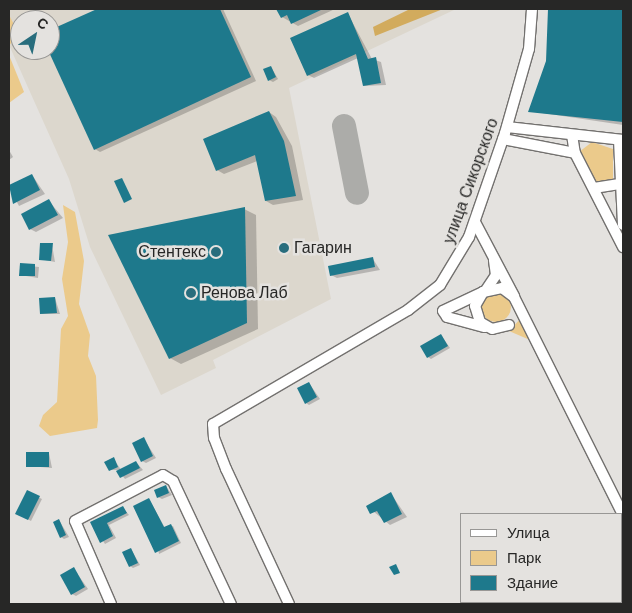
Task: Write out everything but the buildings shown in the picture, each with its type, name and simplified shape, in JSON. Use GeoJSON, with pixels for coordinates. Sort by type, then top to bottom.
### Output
{"type":"FeatureCollection","features":[{"type":"Feature","properties":{"kind":"street","name":"улица Сикорского"},"geometry":{"type":"LineString","coordinates":[[290,604],[214,438],[214,424],[221,416],[426,298],[455,265],[475,222],[507,127],[529,49],[532,9]]}},
{"type":"Feature","properties":{"kind":"street"},"geometry":{"type":"LineString","coordinates":[[507,127],[621,140],[618,184],[623,225]]}},
{"type":"Feature","properties":{"kind":"street"},"geometry":{"type":"LineString","coordinates":[[572,135],[575,153],[623,247]]}},
{"type":"Feature","properties":{"kind":"street"},"geometry":{"type":"LineString","coordinates":[[503,139],[575,153]]}},
{"type":"Feature","properties":{"kind":"street"},"geometry":{"type":"LineString","coordinates":[[594,188],[618,184]]}},
{"type":"Feature","properties":{"kind":"street"},"geometry":{"type":"LineString","coordinates":[[475,222],[622,513]]}},
{"type":"Feature","properties":{"kind":"street"},"geometry":{"type":"LineString","coordinates":[[486,327],[476,314],[484,291],[496,275],[492,255]]}},
{"type":"Feature","properties":{"kind":"street"},"geometry":{"type":"LineString","coordinates":[[509,325],[486,327],[447,317],[443,311],[484,291],[502,288],[514,297]]}},
{"type":"Feature","properties":{"kind":"street"},"geometry":{"type":"LineString","coordinates":[[111,604],[75,521],[163,475],[173,481],[231,604]]}},
{"type":"Feature","properties":{"kind":"shaded area"},"geometry":{"type":"Polygon","coordinates":[[[9,9],[456,9],[289,88],[331,299],[213,360],[216,368],[161,395],[90,247],[69,179],[16,60],[60,60],[60,10],[10,10],[10,47],[9,9]]]}},
{"type":"Feature","properties":{"kind":"shaded area"},"geometry":{"type":"Polygon","coordinates":[[[410,9],[443,9],[375,36],[373,27],[410,9]]]}},
{"type":"Feature","properties":{"kind":"green space"},"geometry":{"type":"Polygon","coordinates":[[[9,15],[10,44],[9,45],[9,15]]]}},
{"type":"Feature","properties":{"kind":"green space"},"geometry":{"type":"Polygon","coordinates":[[[9,55],[24,92],[9,103],[9,55]]]}},
{"type":"Feature","properties":{"kind":"green space"},"geometry":{"type":"Polygon","coordinates":[[[592,142],[613,149],[613,181],[598,185],[579,152],[592,142]]]}},
{"type":"Feature","properties":{"kind":"green space"},"geometry":{"type":"Polygon","coordinates":[[[63,205],[75,212],[84,261],[79,304],[90,335],[88,356],[96,376],[98,420],[97,428],[50,436],[39,426],[43,415],[57,402],[61,329],[68,316],[62,279],[68,242],[63,205]]]}},
{"type":"Feature","properties":{"kind":"green space"},"geometry":{"type":"Polygon","coordinates":[[[496,292],[507,296],[511,307],[507,318],[496,322],[485,318],[481,307],[485,296],[496,292]]]}},
{"type":"Feature","properties":{"kind":"green space"},"geometry":{"type":"Polygon","coordinates":[[[522,317],[531,338],[530,340],[509,331],[522,317]]]}},
{"type":"Feature","properties":{"kind":"taxiway"},"geometry":{"type":"LineString","coordinates":[[344,126],[357,193]]}},
{"type":"Feature","properties":{"kind":"place","name":"Гагарин"},"geometry":{"type":"Point","coordinates":[284,248]}},
{"type":"Feature","properties":{"kind":"place","name":"Стентекс"},"geometry":{"type":"Point","coordinates":[216,252]}},
{"type":"Feature","properties":{"kind":"place","name":"Ренова Лаб"},"geometry":{"type":"Point","coordinates":[191,293]}}]}
